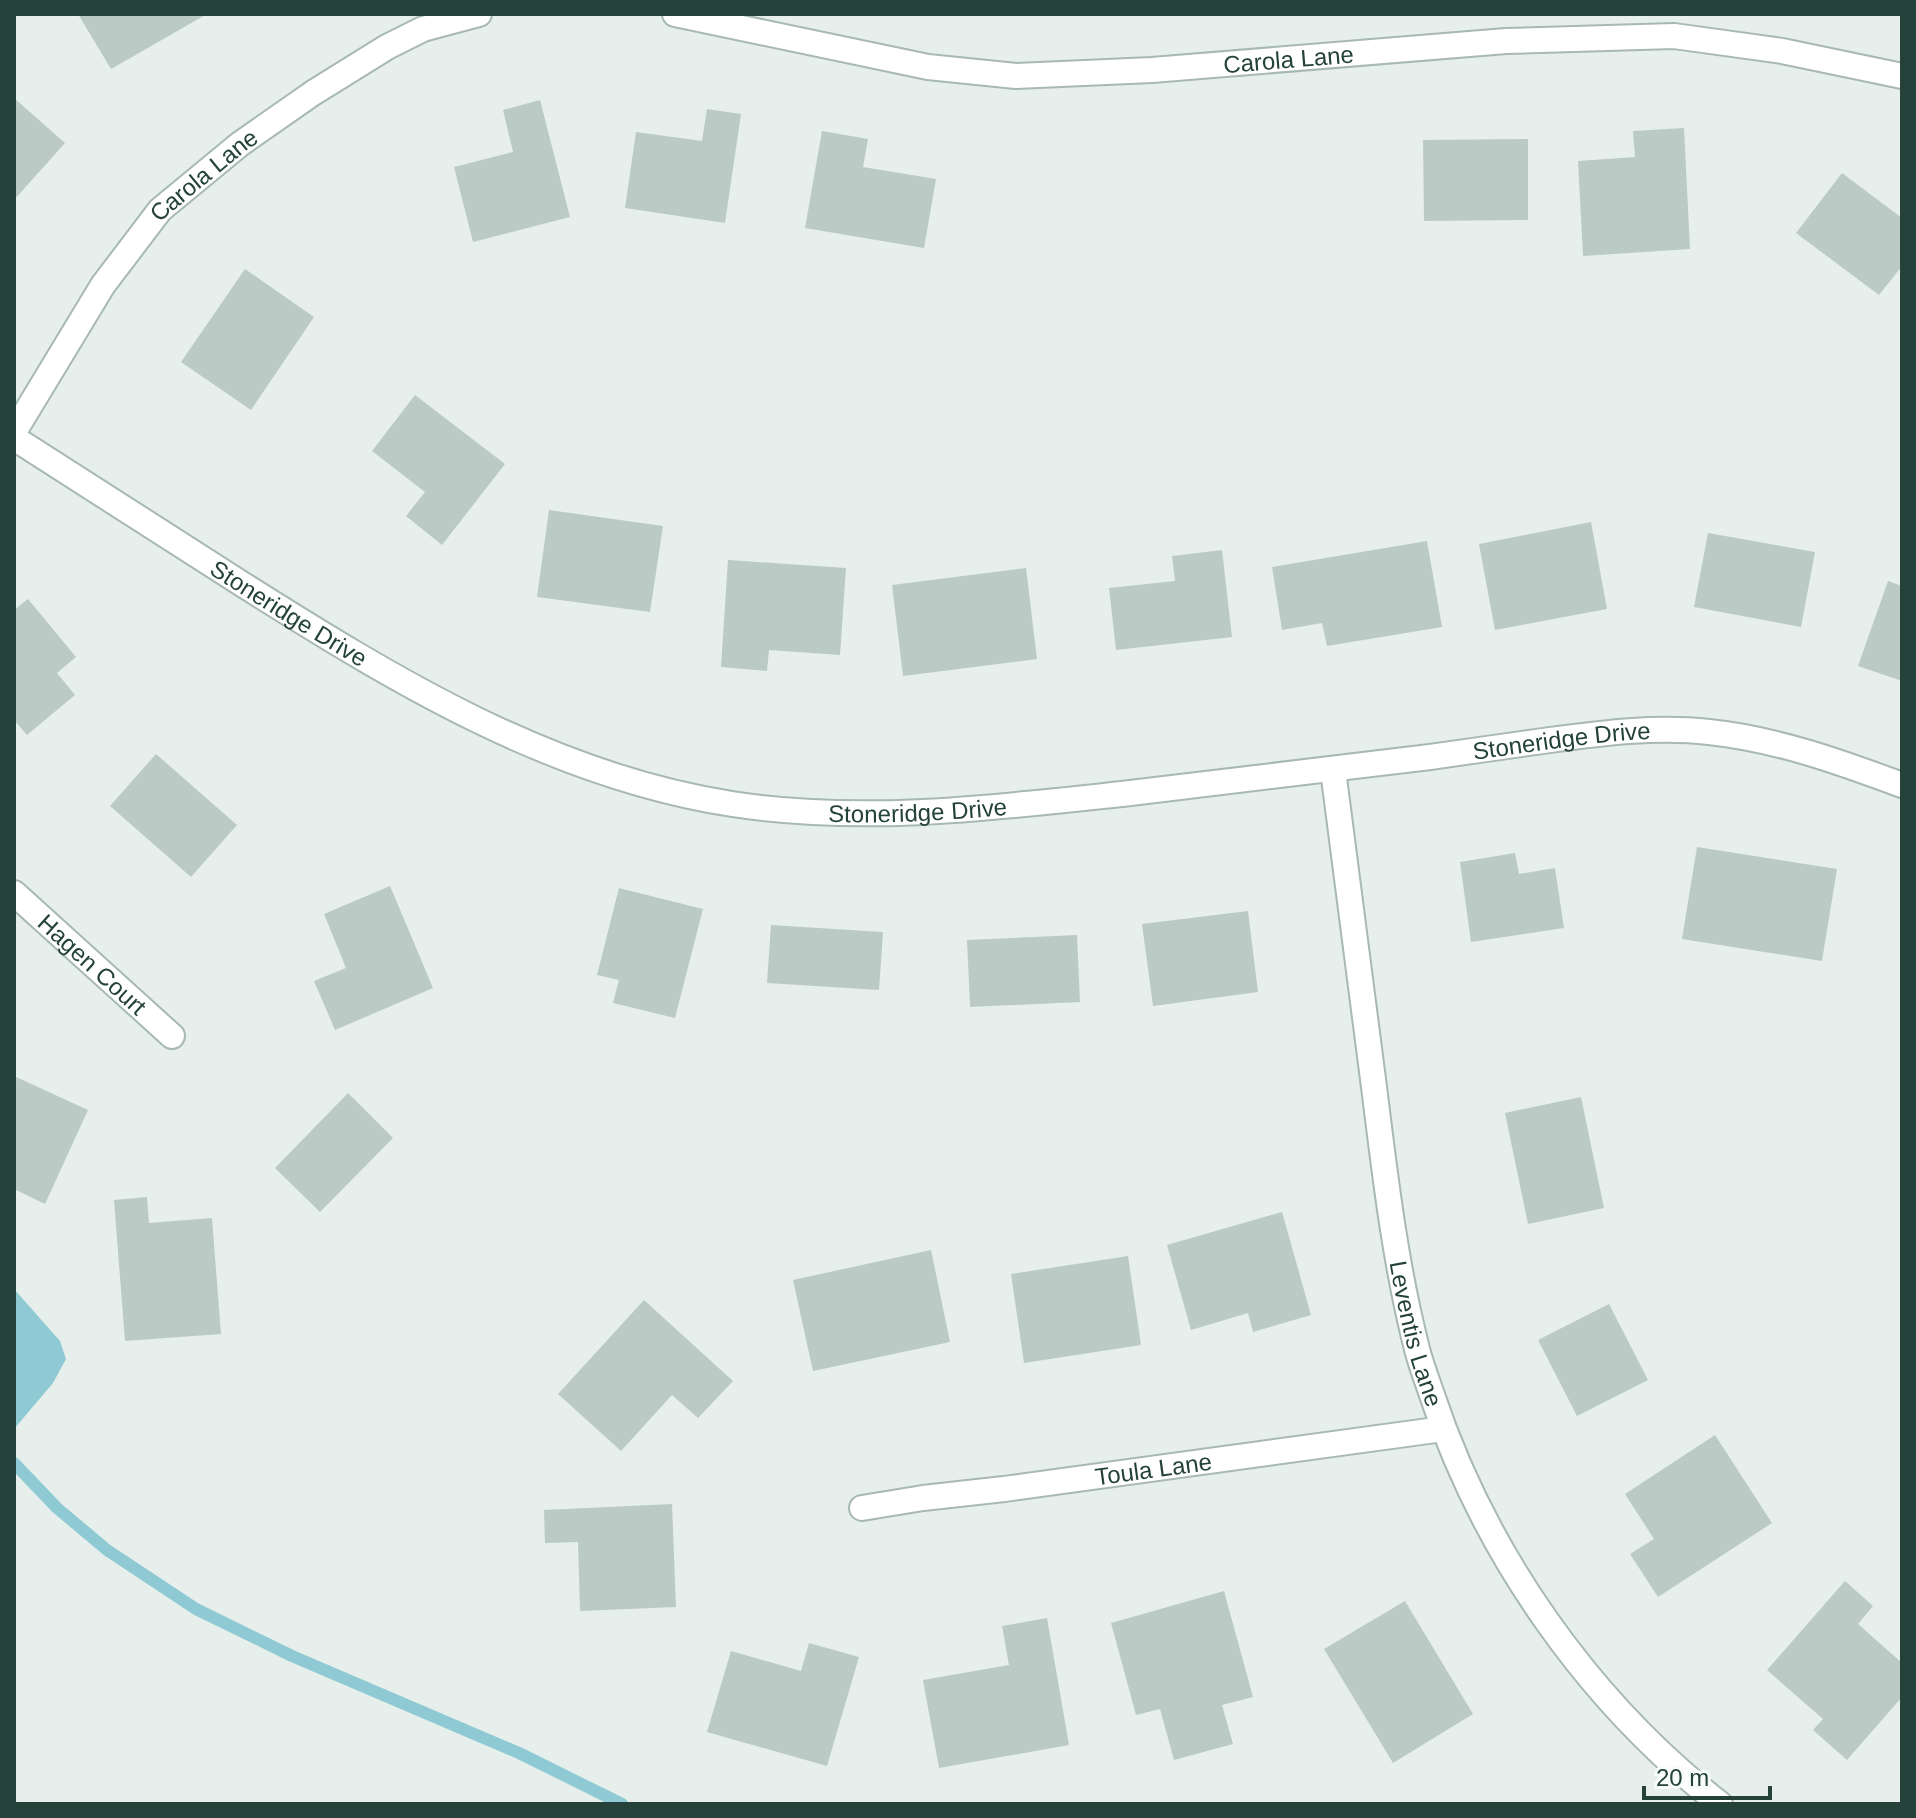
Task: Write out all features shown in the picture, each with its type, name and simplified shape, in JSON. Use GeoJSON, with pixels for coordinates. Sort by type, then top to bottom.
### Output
{"type":"FeatureCollection","features":[{"type":"Feature","properties":{"kind":"street","name":"Carola Lane"},"geometry":{"type":"LineString","coordinates":[[14,435],[103,285],[160,210],[240,144],[313,93],[423,29],[479,14]]}},
{"type":"Feature","properties":{"kind":"street","name":"Carola Lane"},"geometry":{"type":"LineString","coordinates":[[675,14],[928,67],[1016,76],[1152,70],[1506,41],[1674,36],[1782,51],[1902,76]]}},
{"type":"Feature","properties":{"kind":"street","name":"Stoneridge Drive"},"geometry":{"type":"LineString","coordinates":[[14,435],[330,640],[434,699],[534,748],[632,782],[727,804],[838,814],[980,810],[1333,770],[1611,732],[1658,730],[1705,731],[1753,738],[1847,764],[1902,785]]}},
{"type":"Feature","properties":{"kind":"street","name":"Leventis Lane"},"geometry":{"type":"LineString","coordinates":[[1333,770],[1391,1216],[1417,1351],[1443,1429],[1487,1523],[1535,1604],[1584,1670],[1641,1733],[1720,1804]]}},
{"type":"Feature","properties":{"kind":"street","name":"Hagen Court"},"geometry":{"type":"LineString","coordinates":[[14,893],[172,1036]]}},
{"type":"Feature","properties":{"kind":"street","name":"Toula Lane"},"geometry":{"type":"LineString","coordinates":[[862,1508],[1443,1429]]}},
{"type":"Feature","properties":{"kind":"water"},"geometry":{"type":"Polygon","coordinates":[[[14,1289],[60,1341],[66,1359],[53,1383],[14,1429],[14,1289]]]}},
{"type":"Feature","properties":{"kind":"building"},"geometry":{"type":"Polygon","coordinates":[[[78,14],[207,14],[111,69],[78,14]]]}},
{"type":"Feature","properties":{"kind":"building"},"geometry":{"type":"Polygon","coordinates":[[[14,98],[65,143],[14,200],[14,98]]]}},
{"type":"Feature","properties":{"kind":"building"},"geometry":{"type":"Polygon","coordinates":[[[540,100],[570,217],[473,242],[454,167],[513,152],[503,110],[540,100]]]}},
{"type":"Feature","properties":{"kind":"building"},"geometry":{"type":"Polygon","coordinates":[[[707,109],[741,114],[725,223],[625,208],[636,132],[702,141],[707,109]]]}},
{"type":"Feature","properties":{"kind":"building"},"geometry":{"type":"Polygon","coordinates":[[[1684,128],[1690,249],[1583,256],[1578,161],[1635,157],[1633,131],[1684,128]]]}},
{"type":"Feature","properties":{"kind":"building"},"geometry":{"type":"Polygon","coordinates":[[[822,131],[868,139],[863,167],[936,179],[924,248],[805,228],[822,131]]]}},
{"type":"Feature","properties":{"kind":"building"},"geometry":{"type":"Polygon","coordinates":[[[1528,139],[1528,220],[1424,221],[1423,140],[1528,139]]]}},
{"type":"Feature","properties":{"kind":"building"},"geometry":{"type":"Polygon","coordinates":[[[1842,173],[1902,218],[1902,266],[1879,295],[1796,233],[1842,173]]]}},
{"type":"Feature","properties":{"kind":"building"},"geometry":{"type":"Polygon","coordinates":[[[245,269],[314,317],[251,410],[181,362],[245,269]]]}},
{"type":"Feature","properties":{"kind":"building"},"geometry":{"type":"Polygon","coordinates":[[[415,395],[505,464],[442,545],[406,516],[425,492],[372,451],[415,395]]]}},
{"type":"Feature","properties":{"kind":"building"},"geometry":{"type":"Polygon","coordinates":[[[549,510],[663,526],[650,612],[537,597],[549,510]]]}},
{"type":"Feature","properties":{"kind":"building"},"geometry":{"type":"Polygon","coordinates":[[[1591,522],[1607,609],[1495,630],[1479,544],[1591,522]]]}},
{"type":"Feature","properties":{"kind":"building"},"geometry":{"type":"Polygon","coordinates":[[[1708,533],[1815,552],[1801,627],[1694,607],[1708,533]]]}},
{"type":"Feature","properties":{"kind":"building"},"geometry":{"type":"Polygon","coordinates":[[[1427,541],[1442,627],[1327,646],[1322,623],[1282,630],[1272,567],[1427,541]]]}},
{"type":"Feature","properties":{"kind":"building"},"geometry":{"type":"Polygon","coordinates":[[[1222,550],[1232,637],[1116,650],[1109,588],[1175,581],[1172,556],[1222,550]]]}},
{"type":"Feature","properties":{"kind":"building"},"geometry":{"type":"Polygon","coordinates":[[[728,560],[846,568],[840,655],[769,650],[767,671],[721,667],[728,560]]]}},
{"type":"Feature","properties":{"kind":"building"},"geometry":{"type":"Polygon","coordinates":[[[1026,568],[1037,659],[903,676],[892,585],[1026,568]]]}},
{"type":"Feature","properties":{"kind":"building"},"geometry":{"type":"Polygon","coordinates":[[[1888,581],[1902,586],[1902,681],[1858,666],[1888,581]]]}},
{"type":"Feature","properties":{"kind":"building"},"geometry":{"type":"Polygon","coordinates":[[[28,599],[76,657],[57,673],[75,695],[27,735],[14,720],[14,610],[28,599]]]}},
{"type":"Feature","properties":{"kind":"building"},"geometry":{"type":"Polygon","coordinates":[[[156,754],[237,825],[191,877],[110,806],[156,754]]]}},
{"type":"Feature","properties":{"kind":"building"},"geometry":{"type":"Polygon","coordinates":[[[1697,847],[1837,869],[1822,961],[1682,939],[1697,847]]]}},
{"type":"Feature","properties":{"kind":"building"},"geometry":{"type":"Polygon","coordinates":[[[1515,853],[1519,874],[1555,868],[1564,928],[1471,942],[1460,862],[1515,853]]]}},
{"type":"Feature","properties":{"kind":"building"},"geometry":{"type":"Polygon","coordinates":[[[390,886],[433,988],[335,1030],[314,981],[346,968],[324,914],[390,886]]]}},
{"type":"Feature","properties":{"kind":"building"},"geometry":{"type":"Polygon","coordinates":[[[619,888],[703,909],[675,1018],[613,1003],[619,980],[597,975],[619,888]]]}},
{"type":"Feature","properties":{"kind":"building"},"geometry":{"type":"Polygon","coordinates":[[[1248,911],[1258,992],[1153,1006],[1142,924],[1248,911]]]}},
{"type":"Feature","properties":{"kind":"building"},"geometry":{"type":"Polygon","coordinates":[[[771,925],[883,932],[879,990],[767,983],[771,925]]]}},
{"type":"Feature","properties":{"kind":"building"},"geometry":{"type":"Polygon","coordinates":[[[1077,935],[1080,1002],[970,1007],[967,940],[1077,935]]]}},
{"type":"Feature","properties":{"kind":"building"},"geometry":{"type":"Polygon","coordinates":[[[14,1076],[88,1110],[45,1204],[14,1189],[14,1076]]]}},
{"type":"Feature","properties":{"kind":"building"},"geometry":{"type":"Polygon","coordinates":[[[348,1093],[393,1138],[320,1212],[275,1168],[348,1093]]]}},
{"type":"Feature","properties":{"kind":"building"},"geometry":{"type":"Polygon","coordinates":[[[1581,1097],[1604,1208],[1528,1224],[1505,1113],[1581,1097]]]}},
{"type":"Feature","properties":{"kind":"building"},"geometry":{"type":"Polygon","coordinates":[[[147,1197],[149,1223],[212,1218],[221,1334],[125,1341],[114,1200],[147,1197]]]}},
{"type":"Feature","properties":{"kind":"building"},"geometry":{"type":"Polygon","coordinates":[[[1282,1212],[1311,1315],[1253,1332],[1248,1313],[1191,1330],[1167,1245],[1282,1212]]]}},
{"type":"Feature","properties":{"kind":"building"},"geometry":{"type":"Polygon","coordinates":[[[931,1250],[950,1342],[813,1371],[793,1280],[931,1250]]]}},
{"type":"Feature","properties":{"kind":"building"},"geometry":{"type":"Polygon","coordinates":[[[1128,1256],[1141,1345],[1024,1363],[1011,1274],[1128,1256]]]}},
{"type":"Feature","properties":{"kind":"building"},"geometry":{"type":"Polygon","coordinates":[[[644,1300],[733,1381],[698,1418],[672,1395],[621,1451],[558,1394],[644,1300]]]}},
{"type":"Feature","properties":{"kind":"building"},"geometry":{"type":"Polygon","coordinates":[[[1609,1304],[1648,1380],[1577,1416],[1538,1340],[1609,1304]]]}},
{"type":"Feature","properties":{"kind":"building"},"geometry":{"type":"Polygon","coordinates":[[[1715,1435],[1772,1523],[1658,1597],[1630,1554],[1654,1539],[1625,1494],[1715,1435]]]}},
{"type":"Feature","properties":{"kind":"building"},"geometry":{"type":"Polygon","coordinates":[[[672,1504],[676,1607],[580,1611],[578,1542],[545,1543],[544,1510],[672,1504]]]}},
{"type":"Feature","properties":{"kind":"building"},"geometry":{"type":"Polygon","coordinates":[[[1845,1581],[1873,1606],[1858,1624],[1902,1663],[1902,1697],[1847,1760],[1813,1730],[1823,1719],[1767,1670],[1845,1581]]]}},
{"type":"Feature","properties":{"kind":"building"},"geometry":{"type":"Polygon","coordinates":[[[1224,1591],[1253,1697],[1222,1705],[1233,1744],[1174,1760],[1160,1709],[1136,1715],[1111,1623],[1224,1591]]]}},
{"type":"Feature","properties":{"kind":"building"},"geometry":{"type":"Polygon","coordinates":[[[1405,1601],[1473,1714],[1393,1763],[1324,1649],[1405,1601]]]}},
{"type":"Feature","properties":{"kind":"building"},"geometry":{"type":"Polygon","coordinates":[[[1047,1618],[1069,1745],[939,1768],[923,1680],[1009,1665],[1002,1626],[1047,1618]]]}},
{"type":"Feature","properties":{"kind":"building"},"geometry":{"type":"Polygon","coordinates":[[[809,1643],[859,1657],[827,1766],[707,1732],[731,1651],[801,1671],[809,1643]]]}},
{"type":"Feature","properties":{"kind":"waterway"},"geometry":{"type":"LineString","coordinates":[[14,1463],[57,1508],[107,1550],[196,1609],[292,1656],[519,1753],[622,1804]]}}]}
